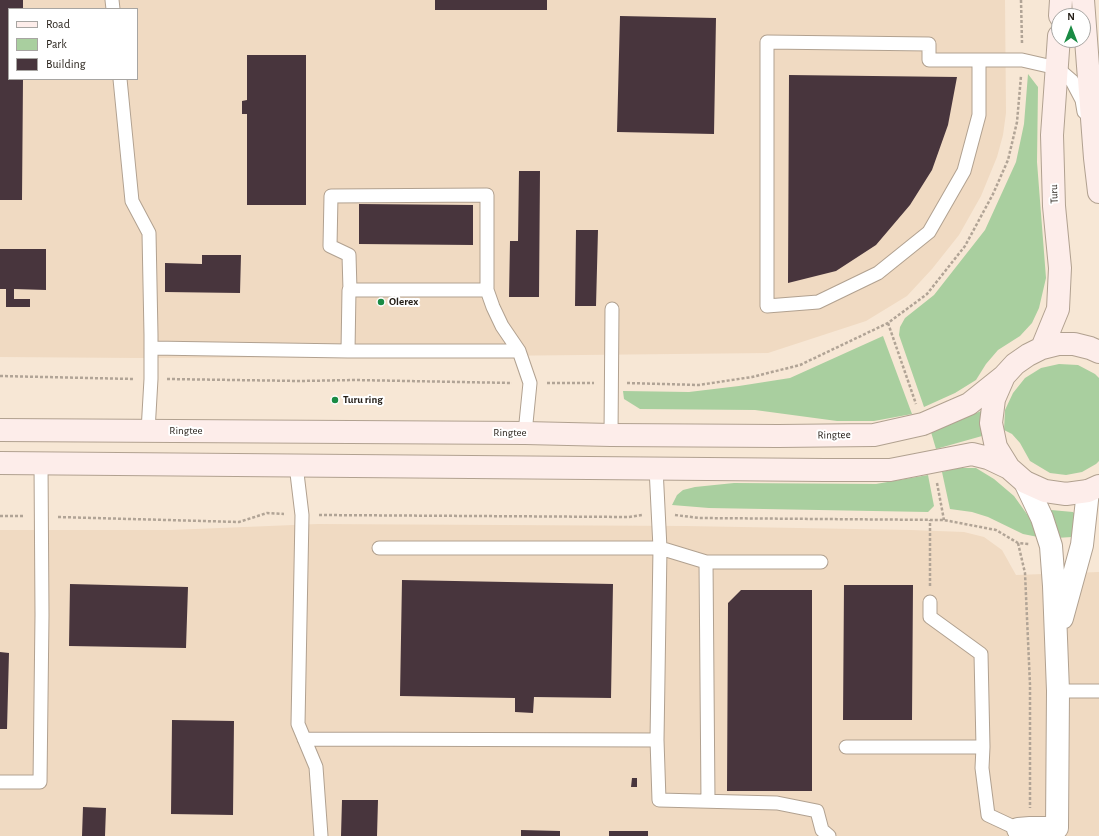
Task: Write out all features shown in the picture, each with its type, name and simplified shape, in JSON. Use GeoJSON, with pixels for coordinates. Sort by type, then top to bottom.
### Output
{"type":"FeatureCollection","features":[{"type":"Feature","properties":{"kind":"main road"},"geometry":{"type":"LineString","coordinates":[[1083,0],[1099,192]]}},
{"type":"Feature","properties":{"kind":"main road","name":"Turu"},"geometry":{"type":"LineString","coordinates":[[1042,348],[1058,309],[1060,268],[1054,206],[1052,135],[1058,48]]}},
{"type":"Feature","properties":{"kind":"main road"},"geometry":{"type":"LineString","coordinates":[[1009,468],[996,447],[991,423],[994,398],[1004,376],[1015,364],[1028,354],[1042,348],[1058,344],[1074,344],[1099,352]]}},
{"type":"Feature","properties":{"kind":"main road","name":"Ringtee"},"geometry":{"type":"LineString","coordinates":[[0,430],[526,433],[611,435],[874,435],[923,424],[969,404],[1004,376]]}},
{"type":"Feature","properties":{"kind":"main road"},"geometry":{"type":"LineString","coordinates":[[0,463],[890,470],[972,454],[988,458],[1009,468],[1025,482],[1044,491],[1066,494],[1095,490]]}},
{"type":"Feature","properties":{"kind":"street"},"geometry":{"type":"LineString","coordinates":[[1020,831],[1057,828],[1058,691],[1051,546],[1042,518],[1025,482]]}},
{"type":"Feature","properties":{"kind":"street"},"geometry":{"type":"LineString","coordinates":[[1056,641],[1095,490]]}},
{"type":"Feature","properties":{"kind":"lane"},"geometry":{"type":"LineString","coordinates":[[980,60],[979,115],[964,171],[929,232],[878,274],[818,302],[767,306],[768,42],[929,44],[929,60],[980,60],[1022,60],[1057,68],[1072,81],[1082,100],[1095,158]]}},
{"type":"Feature","properties":{"kind":"lane"},"geometry":{"type":"LineString","coordinates":[[120,80],[132,201],[149,233],[151,348],[148,431]]}},
{"type":"Feature","properties":{"kind":"lane"},"geometry":{"type":"LineString","coordinates":[[348,351],[350,290],[349,255],[330,246],[331,196],[487,195],[488,290],[493,307],[502,326],[519,351],[530,383],[526,433]]}},
{"type":"Feature","properties":{"kind":"lane"},"geometry":{"type":"LineString","coordinates":[[350,290],[488,290]]}},
{"type":"Feature","properties":{"kind":"lane"},"geometry":{"type":"LineString","coordinates":[[611,435],[612,309]]}},
{"type":"Feature","properties":{"kind":"lane"},"geometry":{"type":"LineString","coordinates":[[151,348],[348,351],[519,351]]}},
{"type":"Feature","properties":{"kind":"lane"},"geometry":{"type":"LineString","coordinates":[[0,782],[40,782],[42,615],[41,463]]}},
{"type":"Feature","properties":{"kind":"lane"},"geometry":{"type":"LineString","coordinates":[[296,465],[302,515],[298,724],[316,767],[321,836]]}},
{"type":"Feature","properties":{"kind":"lane"},"geometry":{"type":"LineString","coordinates":[[656,468],[660,548],[657,740],[659,800],[777,803],[817,811],[822,830],[829,836]]}},
{"type":"Feature","properties":{"kind":"lane"},"geometry":{"type":"LineString","coordinates":[[379,548],[660,548],[706,562],[821,562]]}},
{"type":"Feature","properties":{"kind":"lane"},"geometry":{"type":"LineString","coordinates":[[706,562],[708,801]]}},
{"type":"Feature","properties":{"kind":"lane"},"geometry":{"type":"LineString","coordinates":[[930,602],[930,617],[981,654],[982,768],[988,815],[1020,831]]}},
{"type":"Feature","properties":{"kind":"lane"},"geometry":{"type":"LineString","coordinates":[[1058,691],[1099,691]]}},
{"type":"Feature","properties":{"kind":"lane"},"geometry":{"type":"LineString","coordinates":[[304,738],[657,740]]}},
{"type":"Feature","properties":{"kind":"lane"},"geometry":{"type":"LineString","coordinates":[[846,747],[983,747]]}},
{"type":"Feature","properties":{"kind":"path"},"geometry":{"type":"LineString","coordinates":[[888,323],[917,407]]}},
{"type":"Feature","properties":{"kind":"path"},"geometry":{"type":"LineString","coordinates":[[936,476],[944,520]]}},
{"type":"Feature","properties":{"kind":"path"},"geometry":{"type":"LineString","coordinates":[[0,516],[239,522],[267,513],[302,515],[629,517],[659,513],[699,518],[944,520],[996,530],[1018,543],[1025,573],[1030,685],[1020,831]]}},
{"type":"Feature","properties":{"kind":"path"},"geometry":{"type":"LineString","coordinates":[[930,520],[930,602]]}},
{"type":"Feature","properties":{"kind":"shaded area"},"geometry":{"type":"Polygon","coordinates":[[[0,0],[1005,0],[1006,113],[1003,135],[997,157],[981,196],[959,235],[932,269],[907,296],[866,321],[768,353],[137,358],[0,357],[0,0]]]}},
{"type":"Feature","properties":{"kind":"shaded area"},"geometry":{"type":"Polygon","coordinates":[[[318,524],[685,526],[964,532],[984,537],[1002,550],[1016,575],[1099,572],[1099,836],[0,836],[0,530],[171,530],[318,524]]]}},
{"type":"Feature","properties":{"kind":"green space"},"geometry":{"type":"Polygon","coordinates":[[[1028,74],[1038,87],[1037,162],[1046,278],[1039,308],[1032,323],[1020,336],[998,350],[986,364],[976,380],[955,393],[924,407],[899,335],[900,327],[905,318],[934,295],[985,230],[1016,162],[1024,124],[1028,74]]]}},
{"type":"Feature","properties":{"kind":"green space"},"geometry":{"type":"Polygon","coordinates":[[[883,336],[912,414],[874,421],[837,421],[755,410],[640,409],[624,399],[623,391],[689,392],[790,378],[883,336]]]}},
{"type":"Feature","properties":{"kind":"green space"},"geometry":{"type":"Polygon","coordinates":[[[1059,364],[1078,365],[1095,374],[1099,378],[1099,461],[1082,472],[1066,475],[1050,473],[1030,461],[1020,443],[1012,434],[1004,430],[1005,410],[1013,393],[1025,378],[1041,368],[1059,364]]]}},
{"type":"Feature","properties":{"kind":"green space"},"geometry":{"type":"Polygon","coordinates":[[[981,411],[982,436],[936,449],[931,432],[981,411]]]}},
{"type":"Feature","properties":{"kind":"green space"},"geometry":{"type":"Polygon","coordinates":[[[958,468],[976,468],[994,479],[1014,496],[1029,517],[1038,537],[1023,534],[988,517],[972,512],[950,509],[942,472],[958,468]]]}},
{"type":"Feature","properties":{"kind":"green space"},"geometry":{"type":"Polygon","coordinates":[[[928,475],[934,506],[928,512],[709,508],[672,505],[677,495],[683,490],[695,487],[734,483],[876,484],[928,475]]]}},
{"type":"Feature","properties":{"kind":"green space"},"geometry":{"type":"Polygon","coordinates":[[[1051,510],[1073,512],[1075,514],[1072,537],[1056,538],[1048,515],[1051,510]]]}},
{"type":"Feature","properties":{"kind":"building"},"geometry":{"type":"Polygon","coordinates":[[[0,0],[23,0],[23,8],[8,8],[8,80],[23,80],[22,200],[0,200],[0,0]]]}},
{"type":"Feature","properties":{"kind":"building"},"geometry":{"type":"Polygon","coordinates":[[[435,0],[547,0],[547,10],[435,10],[435,0]]]}},
{"type":"Feature","properties":{"kind":"building"},"geometry":{"type":"Polygon","coordinates":[[[620,16],[716,18],[714,134],[617,132],[620,16]]]}},
{"type":"Feature","properties":{"kind":"building"},"geometry":{"type":"Polygon","coordinates":[[[247,55],[306,55],[306,205],[247,205],[247,114],[242,114],[242,101],[247,100],[247,55]]]}},
{"type":"Feature","properties":{"kind":"building"},"geometry":{"type":"Polygon","coordinates":[[[789,75],[957,77],[948,125],[932,170],[910,205],[876,245],[836,271],[788,283],[789,75]]]}},
{"type":"Feature","properties":{"kind":"building"},"geometry":{"type":"Polygon","coordinates":[[[519,171],[540,171],[539,297],[509,297],[510,241],[518,241],[519,171]]]}},
{"type":"Feature","properties":{"kind":"building"},"geometry":{"type":"Polygon","coordinates":[[[359,204],[473,205],[473,245],[359,244],[359,204]]]}},
{"type":"Feature","properties":{"kind":"building"},"geometry":{"type":"Polygon","coordinates":[[[576,230],[598,230],[596,306],[575,306],[576,230]]]}},
{"type":"Feature","properties":{"kind":"building"},"geometry":{"type":"Polygon","coordinates":[[[0,249],[46,249],[46,290],[14,289],[14,299],[30,299],[30,307],[6,307],[6,289],[0,289],[0,249]]]}},
{"type":"Feature","properties":{"kind":"building"},"geometry":{"type":"Polygon","coordinates":[[[202,255],[241,255],[240,293],[165,292],[165,263],[202,264],[202,255]]]}},
{"type":"Feature","properties":{"kind":"building"},"geometry":{"type":"Polygon","coordinates":[[[402,580],[613,584],[611,698],[534,697],[533,713],[515,712],[515,698],[400,696],[402,580]]]}},
{"type":"Feature","properties":{"kind":"building"},"geometry":{"type":"Polygon","coordinates":[[[70,584],[188,587],[186,648],[69,646],[70,584]]]}},
{"type":"Feature","properties":{"kind":"building"},"geometry":{"type":"Polygon","coordinates":[[[844,585],[913,585],[912,720],[843,720],[844,585]]]}},
{"type":"Feature","properties":{"kind":"building"},"geometry":{"type":"Polygon","coordinates":[[[741,590],[812,590],[812,791],[727,791],[728,603],[741,590]]]}},
{"type":"Feature","properties":{"kind":"building"},"geometry":{"type":"Polygon","coordinates":[[[0,652],[9,653],[7,729],[0,729],[0,652]]]}},
{"type":"Feature","properties":{"kind":"building"},"geometry":{"type":"Polygon","coordinates":[[[172,720],[234,721],[233,815],[171,814],[172,720]]]}},
{"type":"Feature","properties":{"kind":"building"},"geometry":{"type":"Polygon","coordinates":[[[632,778],[637,778],[637,787],[631,787],[632,778]]]}},
{"type":"Feature","properties":{"kind":"building"},"geometry":{"type":"Polygon","coordinates":[[[342,800],[378,800],[377,836],[341,836],[342,800]]]}},
{"type":"Feature","properties":{"kind":"building"},"geometry":{"type":"Polygon","coordinates":[[[83,807],[106,808],[105,836],[82,836],[83,807]]]}},
{"type":"Feature","properties":{"kind":"building"},"geometry":{"type":"Polygon","coordinates":[[[521,830],[560,831],[560,836],[521,836],[521,830]]]}},
{"type":"Feature","properties":{"kind":"building"},"geometry":{"type":"Polygon","coordinates":[[[609,831],[648,831],[648,836],[609,836],[609,831]]]}},
{"type":"Feature","properties":{"kind":"place","name":"Olerex"},"geometry":{"type":"Point","coordinates":[381,302]}},
{"type":"Feature","properties":{"kind":"place","name":"Turu ring"},"geometry":{"type":"Point","coordinates":[335,400]}}]}
